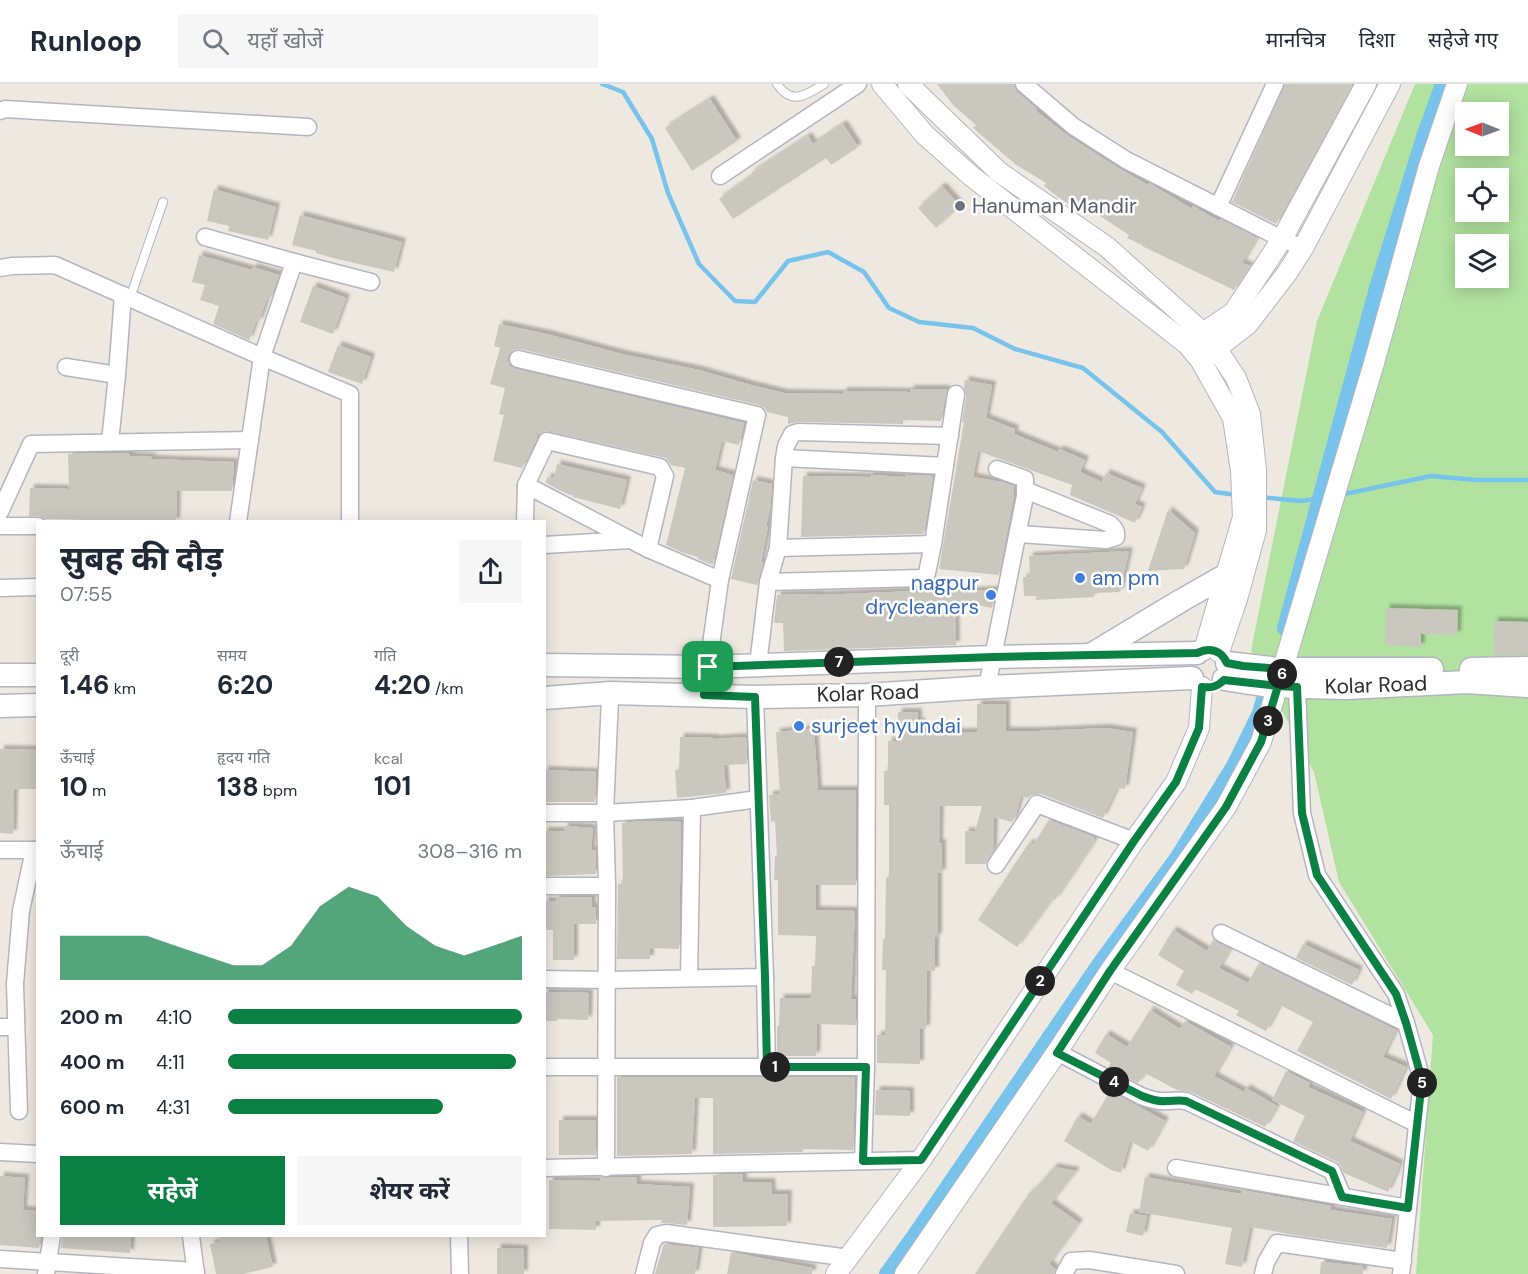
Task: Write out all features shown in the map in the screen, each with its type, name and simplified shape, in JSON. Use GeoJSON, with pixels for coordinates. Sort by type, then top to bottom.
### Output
{"type":"FeatureCollection","features":[{"type":"Feature","properties":{"kind":"main road"},"geometry":{"type":"LineString","coordinates":[[1092,654],[1182,600],[1235,564]]}},
{"type":"Feature","properties":{"kind":"main road","name":"Kolar Road"},"geometry":{"type":"LineString","coordinates":[[546,665],[708,667],[1092,654],[1222,664],[1281,679],[1346,688],[1467,682],[1528,687]]}},
{"type":"Feature","properties":{"kind":"main road"},"geometry":{"type":"LineString","coordinates":[[1197,683],[1189,672],[1192,658],[1222,664]]}},
{"type":"Feature","properties":{"kind":"main road","name":"Kolar Road"},"geometry":{"type":"LineString","coordinates":[[546,698],[611,693],[755,697],[867,694],[1167,680],[1197,683],[1210,688],[1218,686],[1222,664]]}},
{"type":"Feature","properties":{"kind":"main road"},"geometry":{"type":"LineString","coordinates":[[755,697],[758,665]]}},
{"type":"Feature","properties":{"kind":"main road","name":"Kolar Road"},"geometry":{"type":"LineString","coordinates":[[1281,679],[1528,668]]}},
{"type":"Feature","properties":{"kind":"main road"},"geometry":{"type":"LineString","coordinates":[[0,675],[36,675]]}},
{"type":"Feature","properties":{"kind":"main road"},"geometry":{"type":"LineString","coordinates":[[0,706],[36,705]]}},
{"type":"Feature","properties":{"kind":"street"},"geometry":{"type":"LineString","coordinates":[[720,176],[858,84]]}},
{"type":"Feature","properties":{"kind":"street"},"geometry":{"type":"LineString","coordinates":[[882,84],[925,135],[970,175],[1195,338]]}},
{"type":"Feature","properties":{"kind":"street"},"geometry":{"type":"LineString","coordinates":[[908,84],[999,172],[1107,247],[1208,354],[1233,418],[1248,471],[1235,564],[1237,599],[1222,664]]}},
{"type":"Feature","properties":{"kind":"street"},"geometry":{"type":"LineString","coordinates":[[1024,84],[1073,126],[1126,160],[1303,248]]}},
{"type":"Feature","properties":{"kind":"street"},"geometry":{"type":"LineString","coordinates":[[1195,338],[1234,312],[1282,239],[1366,84]]}},
{"type":"Feature","properties":{"kind":"street"},"geometry":{"type":"LineString","coordinates":[[1208,354],[1248,324],[1287,273],[1303,248],[1390,84]]}},
{"type":"Feature","properties":{"kind":"street"},"geometry":{"type":"LineString","coordinates":[[905,1274],[1057,1053],[1110,971],[1226,807],[1261,742],[1430,166],[1458,84]]}},
{"type":"Feature","properties":{"kind":"street"},"geometry":{"type":"LineString","coordinates":[[1218,207],[1270,86]]}},
{"type":"Feature","properties":{"kind":"street"},"geometry":{"type":"LineString","coordinates":[[0,111],[5,109],[308,127]]}},
{"type":"Feature","properties":{"kind":"street"},"geometry":{"type":"LineString","coordinates":[[205,237],[371,282]]}},
{"type":"Feature","properties":{"kind":"street"},"geometry":{"type":"LineString","coordinates":[[238,520],[262,357],[294,262]]}},
{"type":"Feature","properties":{"kind":"street"},"geometry":{"type":"LineString","coordinates":[[0,268],[55,265],[350,394],[350,520]]}},
{"type":"Feature","properties":{"kind":"street"},"geometry":{"type":"LineString","coordinates":[[110,442],[126,297]]}},
{"type":"Feature","properties":{"kind":"street"},"geometry":{"type":"LineString","coordinates":[[518,359],[758,415],[720,580],[704,695]]}},
{"type":"Feature","properties":{"kind":"street"},"geometry":{"type":"LineString","coordinates":[[66,367],[117,375]]}},
{"type":"Feature","properties":{"kind":"street"},"geometry":{"type":"LineString","coordinates":[[768,582],[921,578],[925,576],[933,544],[956,394]]}},
{"type":"Feature","properties":{"kind":"street"},"geometry":{"type":"LineString","coordinates":[[758,665],[768,582],[778,548],[784,458],[792,434],[798,432],[950,436]]}},
{"type":"Feature","properties":{"kind":"street"},"geometry":{"type":"LineString","coordinates":[[0,512],[31,444],[250,440]]}},
{"type":"Feature","properties":{"kind":"street"},"geometry":{"type":"LineString","coordinates":[[525,520],[526,485],[547,441],[660,467],[665,476],[648,549]]}},
{"type":"Feature","properties":{"kind":"street"},"geometry":{"type":"LineString","coordinates":[[784,458],[945,466]]}},
{"type":"Feature","properties":{"kind":"street"},"geometry":{"type":"LineString","coordinates":[[987,687],[1019,534],[1025,490],[1025,479],[998,470]]}},
{"type":"Feature","properties":{"kind":"street"},"geometry":{"type":"LineString","coordinates":[[526,485],[648,549],[720,580]]}},
{"type":"Feature","properties":{"kind":"street"},"geometry":{"type":"LineString","coordinates":[[1019,534],[1106,540],[1116,537],[1116,530],[1110,524],[1025,490]]}},
{"type":"Feature","properties":{"kind":"street"},"geometry":{"type":"LineString","coordinates":[[0,526],[36,526]]}},
{"type":"Feature","properties":{"kind":"street"},"geometry":{"type":"LineString","coordinates":[[546,544],[631,540]]}},
{"type":"Feature","properties":{"kind":"street"},"geometry":{"type":"LineString","coordinates":[[778,548],[933,544]]}},
{"type":"Feature","properties":{"kind":"street"},"geometry":{"type":"LineString","coordinates":[[0,588],[36,587]]}},
{"type":"Feature","properties":{"kind":"street"},"geometry":{"type":"LineString","coordinates":[[1263,1274],[1266,1262],[1277,1243],[1402,1267],[1422,1080],[1396,994],[1317,875],[1302,813],[1281,679]]}},
{"type":"Feature","properties":{"kind":"street"},"geometry":{"type":"LineString","coordinates":[[836,1274],[921,1160],[1134,841],[1176,782],[1199,728],[1197,683]]}},
{"type":"Feature","properties":{"kind":"street"},"geometry":{"type":"LineString","coordinates":[[606,1168],[605,813],[611,693]]}},
{"type":"Feature","properties":{"kind":"street"},"geometry":{"type":"LineString","coordinates":[[863,1161],[866,1067],[867,694]]}},
{"type":"Feature","properties":{"kind":"street"},"geometry":{"type":"LineString","coordinates":[[755,697],[767,1067]]}},
{"type":"Feature","properties":{"kind":"street"},"geometry":{"type":"LineString","coordinates":[[546,813],[605,813],[692,808],[758,799]]}},
{"type":"Feature","properties":{"kind":"street"},"geometry":{"type":"LineString","coordinates":[[996,865],[1037,804],[1134,841]]}},
{"type":"Feature","properties":{"kind":"street"},"geometry":{"type":"LineString","coordinates":[[689,977],[692,808]]}},
{"type":"Feature","properties":{"kind":"street"},"geometry":{"type":"LineString","coordinates":[[0,850],[36,850],[21,911],[15,984],[8,1027],[19,1112]]}},
{"type":"Feature","properties":{"kind":"street"},"geometry":{"type":"LineString","coordinates":[[546,886],[607,886]]}},
{"type":"Feature","properties":{"kind":"street"},"geometry":{"type":"LineString","coordinates":[[1221,933],[1406,1023]]}},
{"type":"Feature","properties":{"kind":"street"},"geometry":{"type":"LineString","coordinates":[[1110,971],[1417,1124]]}},
{"type":"Feature","properties":{"kind":"street"},"geometry":{"type":"LineString","coordinates":[[546,979],[765,977]]}},
{"type":"Feature","properties":{"kind":"street"},"geometry":{"type":"LineString","coordinates":[[1057,1053],[1142,1096],[1154,1100],[1186,1101],[1332,1171],[1342,1197]]}},
{"type":"Feature","properties":{"kind":"street"},"geometry":{"type":"LineString","coordinates":[[546,1067],[866,1067]]}},
{"type":"Feature","properties":{"kind":"street"},"geometry":{"type":"LineString","coordinates":[[0,1152],[36,1154]]}},
{"type":"Feature","properties":{"kind":"street"},"geometry":{"type":"LineString","coordinates":[[546,1168],[921,1160]]}},
{"type":"Feature","properties":{"kind":"street"},"geometry":{"type":"LineString","coordinates":[[1176,1168],[1408,1208]]}},
{"type":"Feature","properties":{"kind":"street"},"geometry":{"type":"LineString","coordinates":[[644,1274],[651,1243],[657,1235],[666,1233],[849,1258]]}},
{"type":"Feature","properties":{"kind":"street"},"geometry":{"type":"LineString","coordinates":[[47,1268],[52,1237]]}},
{"type":"Feature","properties":{"kind":"street"},"geometry":{"type":"LineString","coordinates":[[0,1259],[47,1268],[196,1273],[191,1237]]}},
{"type":"Feature","properties":{"kind":"street"},"geometry":{"type":"LineString","coordinates":[[459,1237],[460,1274]]}},
{"type":"Feature","properties":{"kind":"street"},"geometry":{"type":"LineString","coordinates":[[1065,1274],[1071,1261],[1089,1260],[1176,1274]]}},
{"type":"Feature","properties":{"kind":"lane"},"geometry":{"type":"LineString","coordinates":[[777,84],[788,95],[798,97],[824,84]]}},
{"type":"Feature","properties":{"kind":"lane"},"geometry":{"type":"LineString","coordinates":[[126,297],[163,202]]}},
{"type":"Feature","properties":{"kind":"green space"},"geometry":{"type":"Polygon","coordinates":[[[1415,84],[1528,84],[1528,1274],[1416,1274],[1433,1035],[1339,882],[1314,772],[1251,651],[1317,321],[1415,84]]]}},
{"type":"Feature","properties":{"kind":"building"},"geometry":{"type":"Polygon","coordinates":[[[937,84],[1014,84],[1017,92],[1037,109],[1036,111],[1067,135],[1120,169],[1148,185],[1149,183],[1192,209],[1193,206],[1257,238],[1242,263],[1250,266],[1234,290],[1127,238],[1129,235],[1091,210],[1087,216],[1044,186],[1046,183],[1015,164],[973,128],[976,125],[953,105],[937,84]]]}},
{"type":"Feature","properties":{"kind":"building"},"geometry":{"type":"Polygon","coordinates":[[[1285,84],[1352,84],[1276,224],[1232,202],[1285,84]]]}},
{"type":"Feature","properties":{"kind":"building"},"geometry":{"type":"Polygon","coordinates":[[[710,99],[737,141],[692,171],[665,128],[710,99]]]}},
{"type":"Feature","properties":{"kind":"building"},"geometry":{"type":"Polygon","coordinates":[[[843,124],[858,147],[831,165],[826,158],[733,219],[719,199],[753,175],[751,173],[808,136],[813,144],[843,124]]]}},
{"type":"Feature","properties":{"kind":"building"},"geometry":{"type":"Polygon","coordinates":[[[942,186],[960,206],[936,228],[918,208],[942,186]]]}},
{"type":"Feature","properties":{"kind":"building"},"geometry":{"type":"Polygon","coordinates":[[[214,189],[276,207],[268,240],[228,231],[229,226],[207,221],[214,189]]]}},
{"type":"Feature","properties":{"kind":"building"},"geometry":{"type":"Polygon","coordinates":[[[300,215],[402,242],[394,272],[337,259],[292,245],[300,215]]]}},
{"type":"Feature","properties":{"kind":"building"},"geometry":{"type":"Polygon","coordinates":[[[199,255],[279,275],[270,299],[267,298],[259,322],[256,321],[249,340],[213,324],[219,306],[200,300],[205,285],[192,282],[199,255]]]}},
{"type":"Feature","properties":{"kind":"building"},"geometry":{"type":"Polygon","coordinates":[[[313,286],[346,298],[333,334],[300,322],[313,286]]]}},
{"type":"Feature","properties":{"kind":"building"},"geometry":{"type":"Polygon","coordinates":[[[499,324],[699,370],[784,393],[843,394],[843,391],[910,392],[910,389],[947,389],[941,421],[903,420],[903,424],[798,422],[788,424],[788,417],[767,412],[759,405],[520,349],[511,351],[508,361],[510,366],[516,369],[744,423],[739,445],[722,441],[715,470],[733,475],[713,565],[666,545],[685,468],[671,465],[666,458],[545,431],[537,433],[536,440],[522,468],[493,461],[504,415],[499,414],[505,388],[490,384],[500,348],[494,346],[499,324]]]}},
{"type":"Feature","properties":{"kind":"building"},"geometry":{"type":"Polygon","coordinates":[[[338,345],[371,357],[362,384],[328,372],[338,345]]]}},
{"type":"Feature","properties":{"kind":"building"},"geometry":{"type":"Polygon","coordinates":[[[965,380],[992,385],[986,418],[1015,429],[1014,434],[1085,460],[1080,472],[1102,482],[1106,473],[1142,488],[1135,504],[1142,507],[1135,523],[1070,495],[1072,485],[978,451],[973,477],[1014,486],[999,575],[939,569],[964,422],[962,422],[966,396],[965,380]]]}},
{"type":"Feature","properties":{"kind":"building"},"geometry":{"type":"Polygon","coordinates":[[[68,454],[130,454],[130,456],[152,457],[152,459],[234,462],[232,491],[177,491],[176,520],[46,519],[29,516],[30,488],[69,489],[68,454]]]}},
{"type":"Feature","properties":{"kind":"building"},"geometry":{"type":"Polygon","coordinates":[[[557,464],[627,480],[620,509],[573,497],[546,483],[547,477],[554,478],[557,464]]]}},
{"type":"Feature","properties":{"kind":"building"},"geometry":{"type":"Polygon","coordinates":[[[870,475],[933,476],[924,534],[801,537],[803,476],[870,477],[870,475]]]}},
{"type":"Feature","properties":{"kind":"building"},"geometry":{"type":"Polygon","coordinates":[[[753,480],[772,484],[766,526],[768,526],[761,562],[763,562],[757,585],[731,579],[753,480]]]}},
{"type":"Feature","properties":{"kind":"building"},"geometry":{"type":"Polygon","coordinates":[[[1168,510],[1195,533],[1184,569],[1148,571],[1168,510]]]}},
{"type":"Feature","properties":{"kind":"building"},"geometry":{"type":"Polygon","coordinates":[[[1129,551],[1120,592],[1094,593],[1094,597],[1036,600],[1036,596],[1024,596],[1023,577],[1030,577],[1029,556],[1129,551]]]}},
{"type":"Feature","properties":{"kind":"building"},"geometry":{"type":"Polygon","coordinates":[[[996,590],[992,608],[955,601],[956,645],[784,651],[783,623],[774,623],[777,595],[996,590]]]}},
{"type":"Feature","properties":{"kind":"building"},"geometry":{"type":"Polygon","coordinates":[[[1386,608],[1458,610],[1457,635],[1421,634],[1421,647],[1385,645],[1386,608]]]}},
{"type":"Feature","properties":{"kind":"building"},"geometry":{"type":"Polygon","coordinates":[[[1494,621],[1528,622],[1528,655],[1493,655],[1494,621]]]}},
{"type":"Feature","properties":{"kind":"building"},"geometry":{"type":"Polygon","coordinates":[[[977,704],[1006,704],[1006,731],[1106,728],[1133,732],[1125,789],[1117,788],[1103,818],[1041,794],[1028,798],[1021,796],[1012,822],[994,817],[993,850],[986,864],[965,864],[965,831],[975,832],[982,806],[940,806],[939,843],[942,843],[942,873],[938,873],[938,937],[935,937],[935,971],[927,971],[926,1029],[920,1029],[920,1064],[877,1063],[877,1035],[885,1035],[886,970],[882,970],[886,877],[889,877],[889,805],[884,805],[884,771],[888,771],[888,741],[897,741],[898,712],[918,712],[918,722],[922,722],[922,732],[977,732],[977,704]]]}},
{"type":"Feature","properties":{"kind":"building"},"geometry":{"type":"Polygon","coordinates":[[[814,729],[818,790],[856,790],[856,885],[816,885],[816,910],[855,911],[851,999],[856,999],[856,1025],[817,1024],[816,1056],[777,1056],[780,998],[811,998],[816,936],[778,935],[778,880],[774,880],[775,856],[777,856],[775,821],[771,822],[769,795],[780,794],[776,732],[814,729]]]}},
{"type":"Feature","properties":{"kind":"building"},"geometry":{"type":"Polygon","coordinates":[[[680,737],[714,739],[746,737],[747,764],[724,765],[726,793],[677,798],[675,770],[679,770],[680,737]]]}},
{"type":"Feature","properties":{"kind":"building"},"geometry":{"type":"Polygon","coordinates":[[[0,749],[36,750],[36,789],[14,789],[13,834],[0,833],[0,749]]]}},
{"type":"Feature","properties":{"kind":"building"},"geometry":{"type":"Polygon","coordinates":[[[546,770],[596,772],[595,802],[546,802],[546,770]]]}},
{"type":"Feature","properties":{"kind":"building"},"geometry":{"type":"Polygon","coordinates":[[[1049,820],[1094,837],[1095,840],[1055,900],[1053,898],[1017,947],[978,920],[1029,843],[1033,845],[1049,820]]]}},
{"type":"Feature","properties":{"kind":"building"},"geometry":{"type":"Polygon","coordinates":[[[681,822],[679,949],[650,948],[650,959],[617,959],[618,884],[623,884],[622,823],[681,822]]]}},
{"type":"Feature","properties":{"kind":"building"},"geometry":{"type":"Polygon","coordinates":[[[564,826],[593,828],[591,850],[596,850],[596,874],[546,876],[546,831],[564,831],[564,826]]]}},
{"type":"Feature","properties":{"kind":"building"},"geometry":{"type":"Polygon","coordinates":[[[556,897],[592,897],[592,907],[596,907],[596,924],[574,924],[574,960],[553,960],[553,930],[546,930],[546,901],[556,901],[556,897]]]}},
{"type":"Feature","properties":{"kind":"building"},"geometry":{"type":"Polygon","coordinates":[[[1173,930],[1207,951],[1213,940],[1230,949],[1219,968],[1248,983],[1259,963],[1396,1030],[1383,1057],[1406,1067],[1391,1099],[1297,1051],[1313,1022],[1280,1005],[1266,1031],[1236,1015],[1239,1011],[1195,989],[1192,994],[1176,985],[1184,971],[1158,955],[1173,930]]]}},
{"type":"Feature","properties":{"kind":"building"},"geometry":{"type":"Polygon","coordinates":[[[1303,944],[1359,970],[1352,985],[1296,958],[1303,944]]]}},
{"type":"Feature","properties":{"kind":"building"},"geometry":{"type":"Polygon","coordinates":[[[546,992],[589,993],[588,1020],[557,1019],[557,1021],[546,1021],[546,992]]]}},
{"type":"Feature","properties":{"kind":"building"},"geometry":{"type":"Polygon","coordinates":[[[1150,1010],[1180,1029],[1185,1021],[1231,1047],[1214,1076],[1244,1092],[1246,1088],[1277,1106],[1265,1127],[1191,1092],[1177,1090],[1145,1073],[1138,1083],[1108,1067],[1111,1063],[1095,1053],[1106,1034],[1127,1047],[1150,1010]]]}},
{"type":"Feature","properties":{"kind":"building"},"geometry":{"type":"Polygon","coordinates":[[[1286,1071],[1310,1083],[1308,1087],[1363,1112],[1350,1141],[1400,1164],[1388,1192],[1344,1173],[1337,1162],[1293,1141],[1305,1116],[1272,1100],[1286,1071]]]}},
{"type":"Feature","properties":{"kind":"building"},"geometry":{"type":"Polygon","coordinates":[[[617,1077],[855,1077],[853,1150],[803,1149],[803,1152],[713,1154],[713,1098],[695,1098],[692,1154],[617,1156],[617,1077]]]}},
{"type":"Feature","properties":{"kind":"building"},"geometry":{"type":"Polygon","coordinates":[[[876,1090],[910,1091],[910,1116],[875,1115],[876,1090]]]}},
{"type":"Feature","properties":{"kind":"building"},"geometry":{"type":"Polygon","coordinates":[[[1110,1091],[1165,1121],[1148,1151],[1130,1141],[1121,1173],[1111,1170],[1064,1141],[1078,1116],[1091,1124],[1110,1091]]]}},
{"type":"Feature","properties":{"kind":"building"},"geometry":{"type":"Polygon","coordinates":[[[559,1120],[596,1120],[596,1155],[559,1155],[559,1120]]]}},
{"type":"Feature","properties":{"kind":"building"},"geometry":{"type":"Polygon","coordinates":[[[1054,1167],[1076,1171],[1051,1203],[1079,1223],[1049,1264],[1055,1269],[1054,1274],[975,1274],[1030,1192],[1054,1167]]]}},
{"type":"Feature","properties":{"kind":"building"},"geometry":{"type":"Polygon","coordinates":[[[743,1174],[743,1182],[771,1182],[772,1194],[788,1194],[787,1226],[713,1227],[713,1175],[743,1174]]]}},
{"type":"Feature","properties":{"kind":"building"},"geometry":{"type":"Polygon","coordinates":[[[0,1176],[25,1178],[23,1210],[36,1211],[36,1237],[41,1237],[39,1248],[0,1245],[0,1176]]]}},
{"type":"Feature","properties":{"kind":"building"},"geometry":{"type":"Polygon","coordinates":[[[600,1177],[637,1177],[637,1184],[690,1187],[687,1225],[661,1223],[662,1220],[596,1221],[596,1230],[549,1229],[549,1180],[600,1181],[600,1177]]]}},
{"type":"Feature","properties":{"kind":"building"},"geometry":{"type":"Polygon","coordinates":[[[1145,1177],[1241,1194],[1241,1190],[1331,1206],[1331,1210],[1392,1219],[1387,1248],[1250,1227],[1242,1267],[1225,1264],[1232,1228],[1139,1212],[1145,1177]]]}},
{"type":"Feature","properties":{"kind":"building"},"geometry":{"type":"Polygon","coordinates":[[[1130,1213],[1147,1216],[1143,1236],[1126,1232],[1130,1213]]]}},
{"type":"Feature","properties":{"kind":"building"},"geometry":{"type":"Polygon","coordinates":[[[62,1237],[131,1237],[130,1253],[61,1248],[62,1237]]]}},
{"type":"Feature","properties":{"kind":"building"},"geometry":{"type":"Polygon","coordinates":[[[219,1237],[266,1237],[273,1267],[243,1274],[216,1274],[210,1244],[220,1242],[219,1237]]]}},
{"type":"Feature","properties":{"kind":"building"},"geometry":{"type":"Polygon","coordinates":[[[664,1244],[699,1248],[695,1274],[655,1274],[664,1244]]]}},
{"type":"Feature","properties":{"kind":"building"},"geometry":{"type":"Polygon","coordinates":[[[497,1248],[524,1249],[524,1274],[497,1274],[497,1248]]]}},
{"type":"Feature","properties":{"kind":"building"},"geometry":{"type":"Polygon","coordinates":[[[731,1252],[812,1268],[812,1274],[727,1274],[731,1252]]]}},
{"type":"Feature","properties":{"kind":"building"},"geometry":{"type":"Polygon","coordinates":[[[1321,1262],[1363,1266],[1363,1274],[1320,1274],[1321,1262]]]}},
{"type":"Feature","properties":{"kind":"waterway"},"geometry":{"type":"LineString","coordinates":[[602,84],[623,92],[652,139],[668,193],[699,264],[735,301],[755,302],[788,261],[828,252],[864,272],[889,308],[919,322],[973,328],[1015,349],[1083,368],[1162,432],[1215,492],[1237,495]]}},
{"type":"Feature","properties":{"kind":"waterway"},"geometry":{"type":"LineString","coordinates":[[1285,628],[1377,288],[1443,84]]}},
{"type":"Feature","properties":{"kind":"waterway"},"geometry":{"type":"LineString","coordinates":[[1340,495],[1431,476],[1476,480],[1528,480]]}},
{"type":"Feature","properties":{"kind":"waterway"},"geometry":{"type":"LineString","coordinates":[[1260,497],[1301,501],[1329,497]]}},
{"type":"Feature","properties":{"kind":"waterway"},"geometry":{"type":"LineString","coordinates":[[887,1274],[1099,965],[1178,857],[1234,766],[1260,713],[1265,696]]}},
{"type":"Feature","properties":{"kind":"place","name":"Hanuman Mandir"},"geometry":{"type":"Point","coordinates":[960,206]}},
{"type":"Feature","properties":{"kind":"place","name":"am pm"},"geometry":{"type":"Point","coordinates":[1080,578]}},
{"type":"Feature","properties":{"kind":"place","name":"nagpur drycleaners"},"geometry":{"type":"Point","coordinates":[991,595]}},
{"type":"Feature","properties":{"kind":"place","name":"surjeet hyundai"},"geometry":{"type":"Point","coordinates":[799,726]}},
{"type":"Feature","properties":{"kind":"route"},"geometry":{"type":"LineString","coordinates":[[708,667],[704,695],[755,697],[767,1067],[866,1067],[863,1161],[921,1160],[1134,841],[1176,782],[1199,728],[1202,687],[1218,686],[1224,680],[1278,686],[1261,742],[1226,807],[1110,971],[1057,1053],[1142,1096],[1154,1100],[1186,1101],[1332,1171],[1342,1197],[1408,1208],[1422,1080],[1396,994],[1317,875],[1302,813],[1297,687],[1278,686],[1283,669],[1227,663],[1219,652],[1212,650],[1197,653],[1092,654],[708,667]]}}]}
